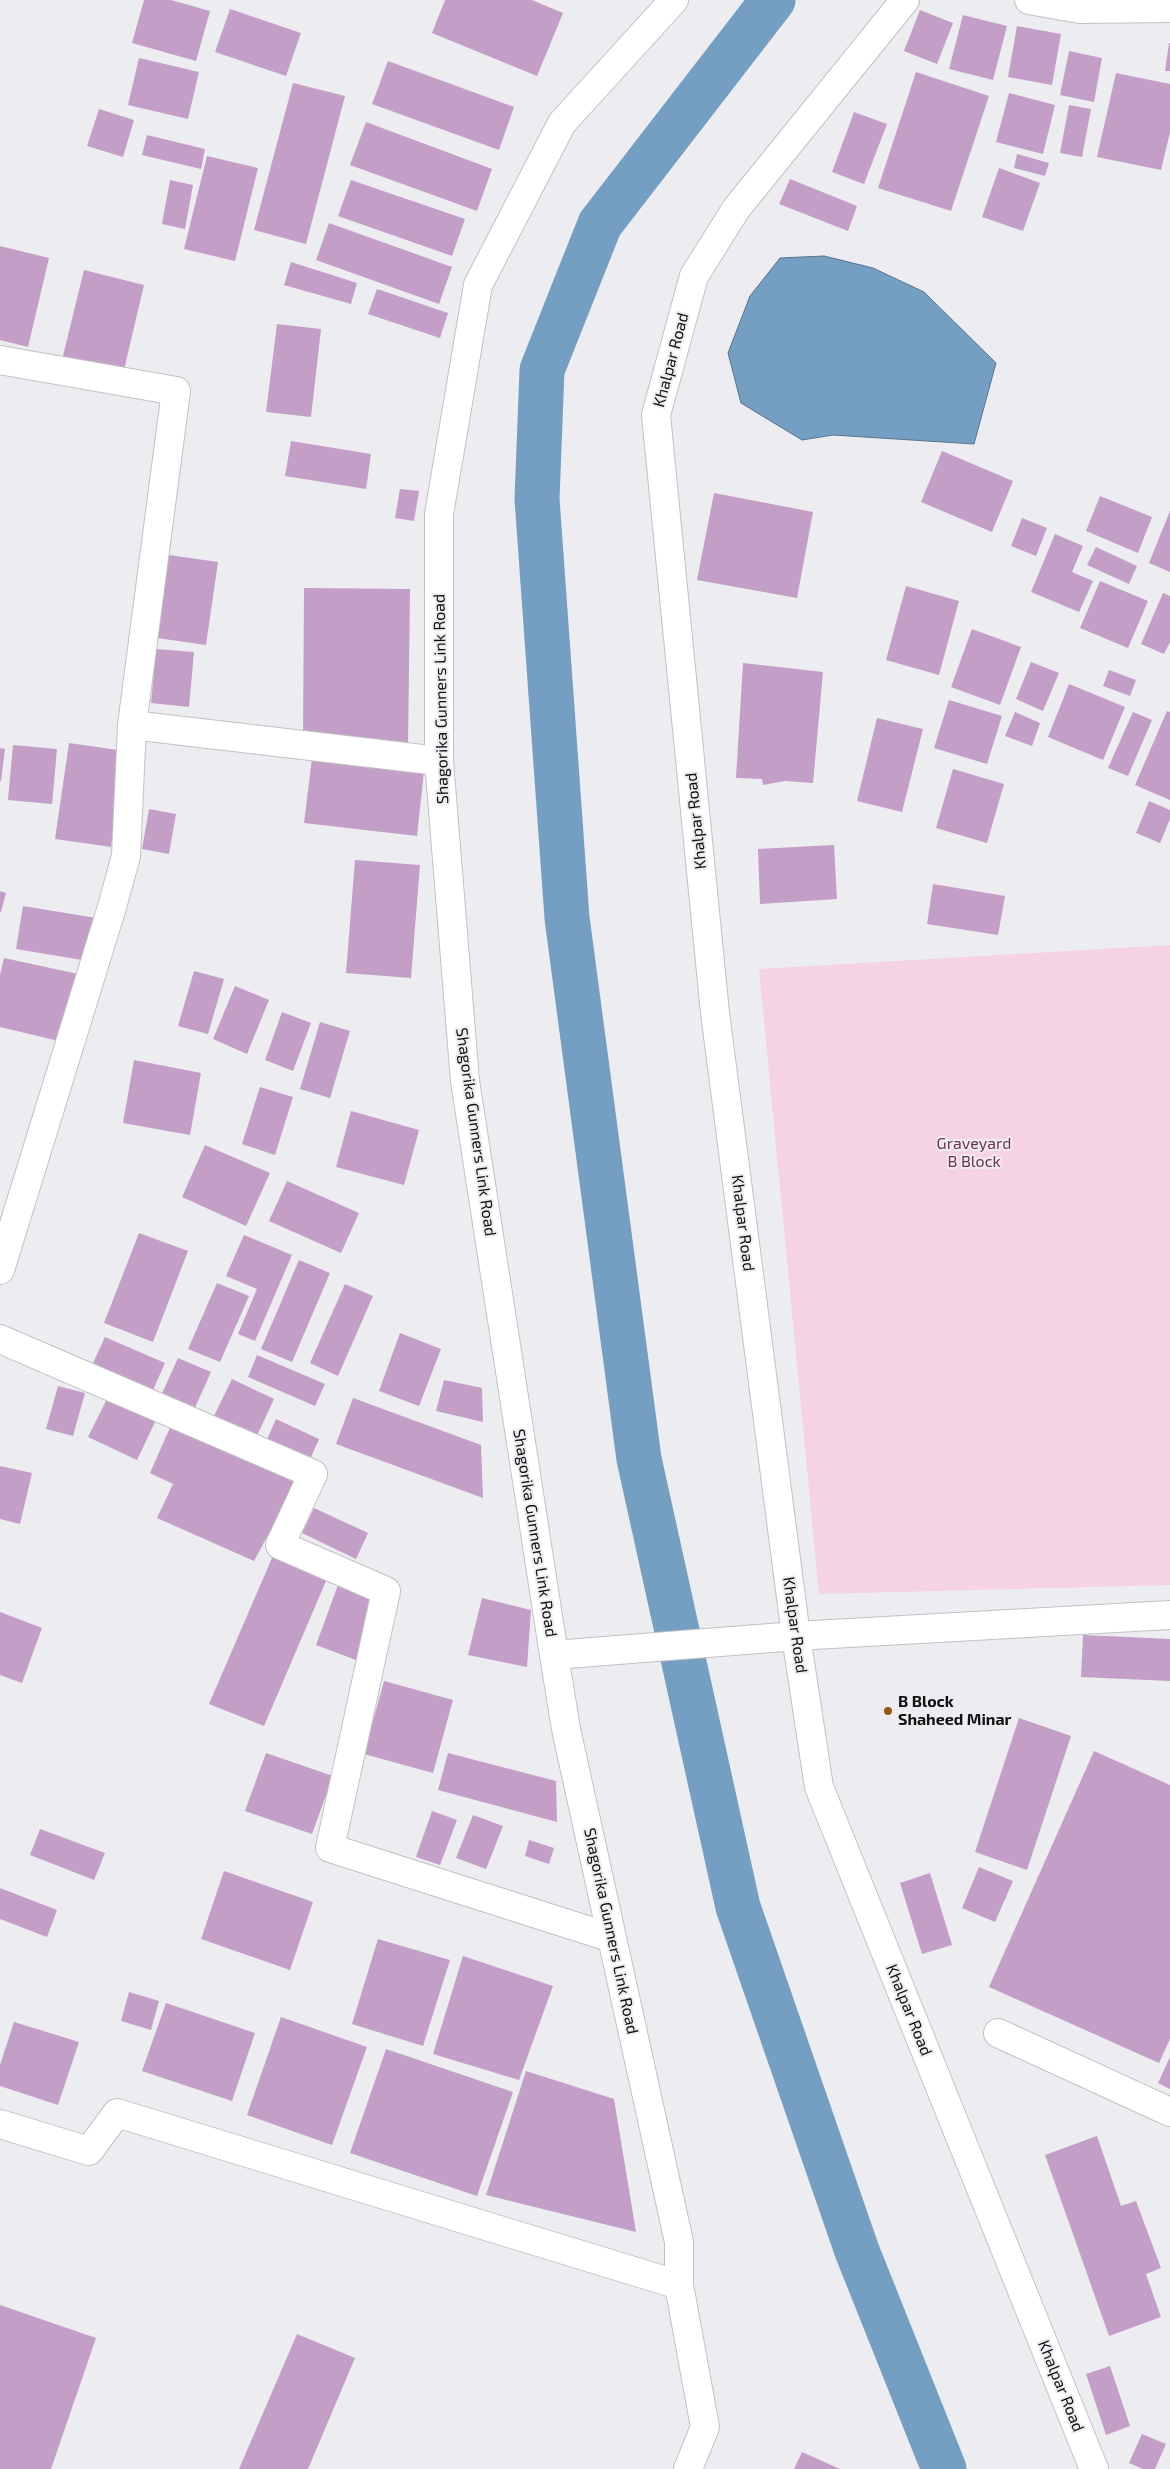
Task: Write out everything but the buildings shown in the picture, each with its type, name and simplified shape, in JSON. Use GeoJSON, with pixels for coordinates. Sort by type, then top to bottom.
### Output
{"type":"FeatureCollection","features":[{"type":"Feature","properties":{"kind":"street","name":"Shagorika Gunners Link Road"},"geometry":{"type":"LineString","coordinates":[[674,0],[562,123],[478,285],[439,514],[439,760],[465,1081],[554,1655],[566,1729],[679,2242],[679,2285],[705,2427],[688,2469]]}},
{"type":"Feature","properties":{"kind":"street","name":"Khalpar Road"},"geometry":{"type":"LineString","coordinates":[[905,0],[736,209],[694,276],[656,415],[715,1013],[796,1636],[819,1787],[1094,2469]]}},
{"type":"Feature","properties":{"kind":"street"},"geometry":{"type":"LineString","coordinates":[[1029,0],[1080,9],[1170,8]]}},
{"type":"Feature","properties":{"kind":"street"},"geometry":{"type":"LineString","coordinates":[[0,360],[176,391],[132,725],[126,856],[0,1270]]}},
{"type":"Feature","properties":{"kind":"street"},"geometry":{"type":"LineString","coordinates":[[132,725],[439,760]]}},
{"type":"Feature","properties":{"kind":"street"},"geometry":{"type":"LineString","coordinates":[[0,1339],[313,1474],[280,1545],[386,1591],[330,1848],[612,1938]]}},
{"type":"Feature","properties":{"kind":"street"},"geometry":{"type":"LineString","coordinates":[[554,1655],[796,1636],[1170,1615]]}},
{"type":"Feature","properties":{"kind":"street"},"geometry":{"type":"LineString","coordinates":[[998,2033],[1170,2112]]}},
{"type":"Feature","properties":{"kind":"street"},"geometry":{"type":"LineString","coordinates":[[0,2124],[89,2151],[117,2113],[679,2285]]}},
{"type":"Feature","properties":{"kind":"green space","name":"Graveyard B Block"},"geometry":{"type":"Polygon","coordinates":[[[1170,945],[1170,1585],[819,1594],[759,969],[1170,945]]]}},
{"type":"Feature","properties":{"kind":"water"},"geometry":{"type":"Polygon","coordinates":[[[824,256],[873,268],[924,292],[996,363],[974,444],[833,435],[802,440],[741,403],[728,353],[750,296],[780,258],[824,256]]]}},
{"type":"Feature","properties":{"kind":"waterway"},"geometry":{"type":"LineString","coordinates":[[773,0],[600,224],[542,370],[537,499],[567,918],[639,1459],[738,1907],[857,2251],[944,2469]]}},
{"type":"Feature","properties":{"kind":"place","name":"B Block Shaheed Minar"},"geometry":{"type":"Point","coordinates":[888,1711]}}]}
